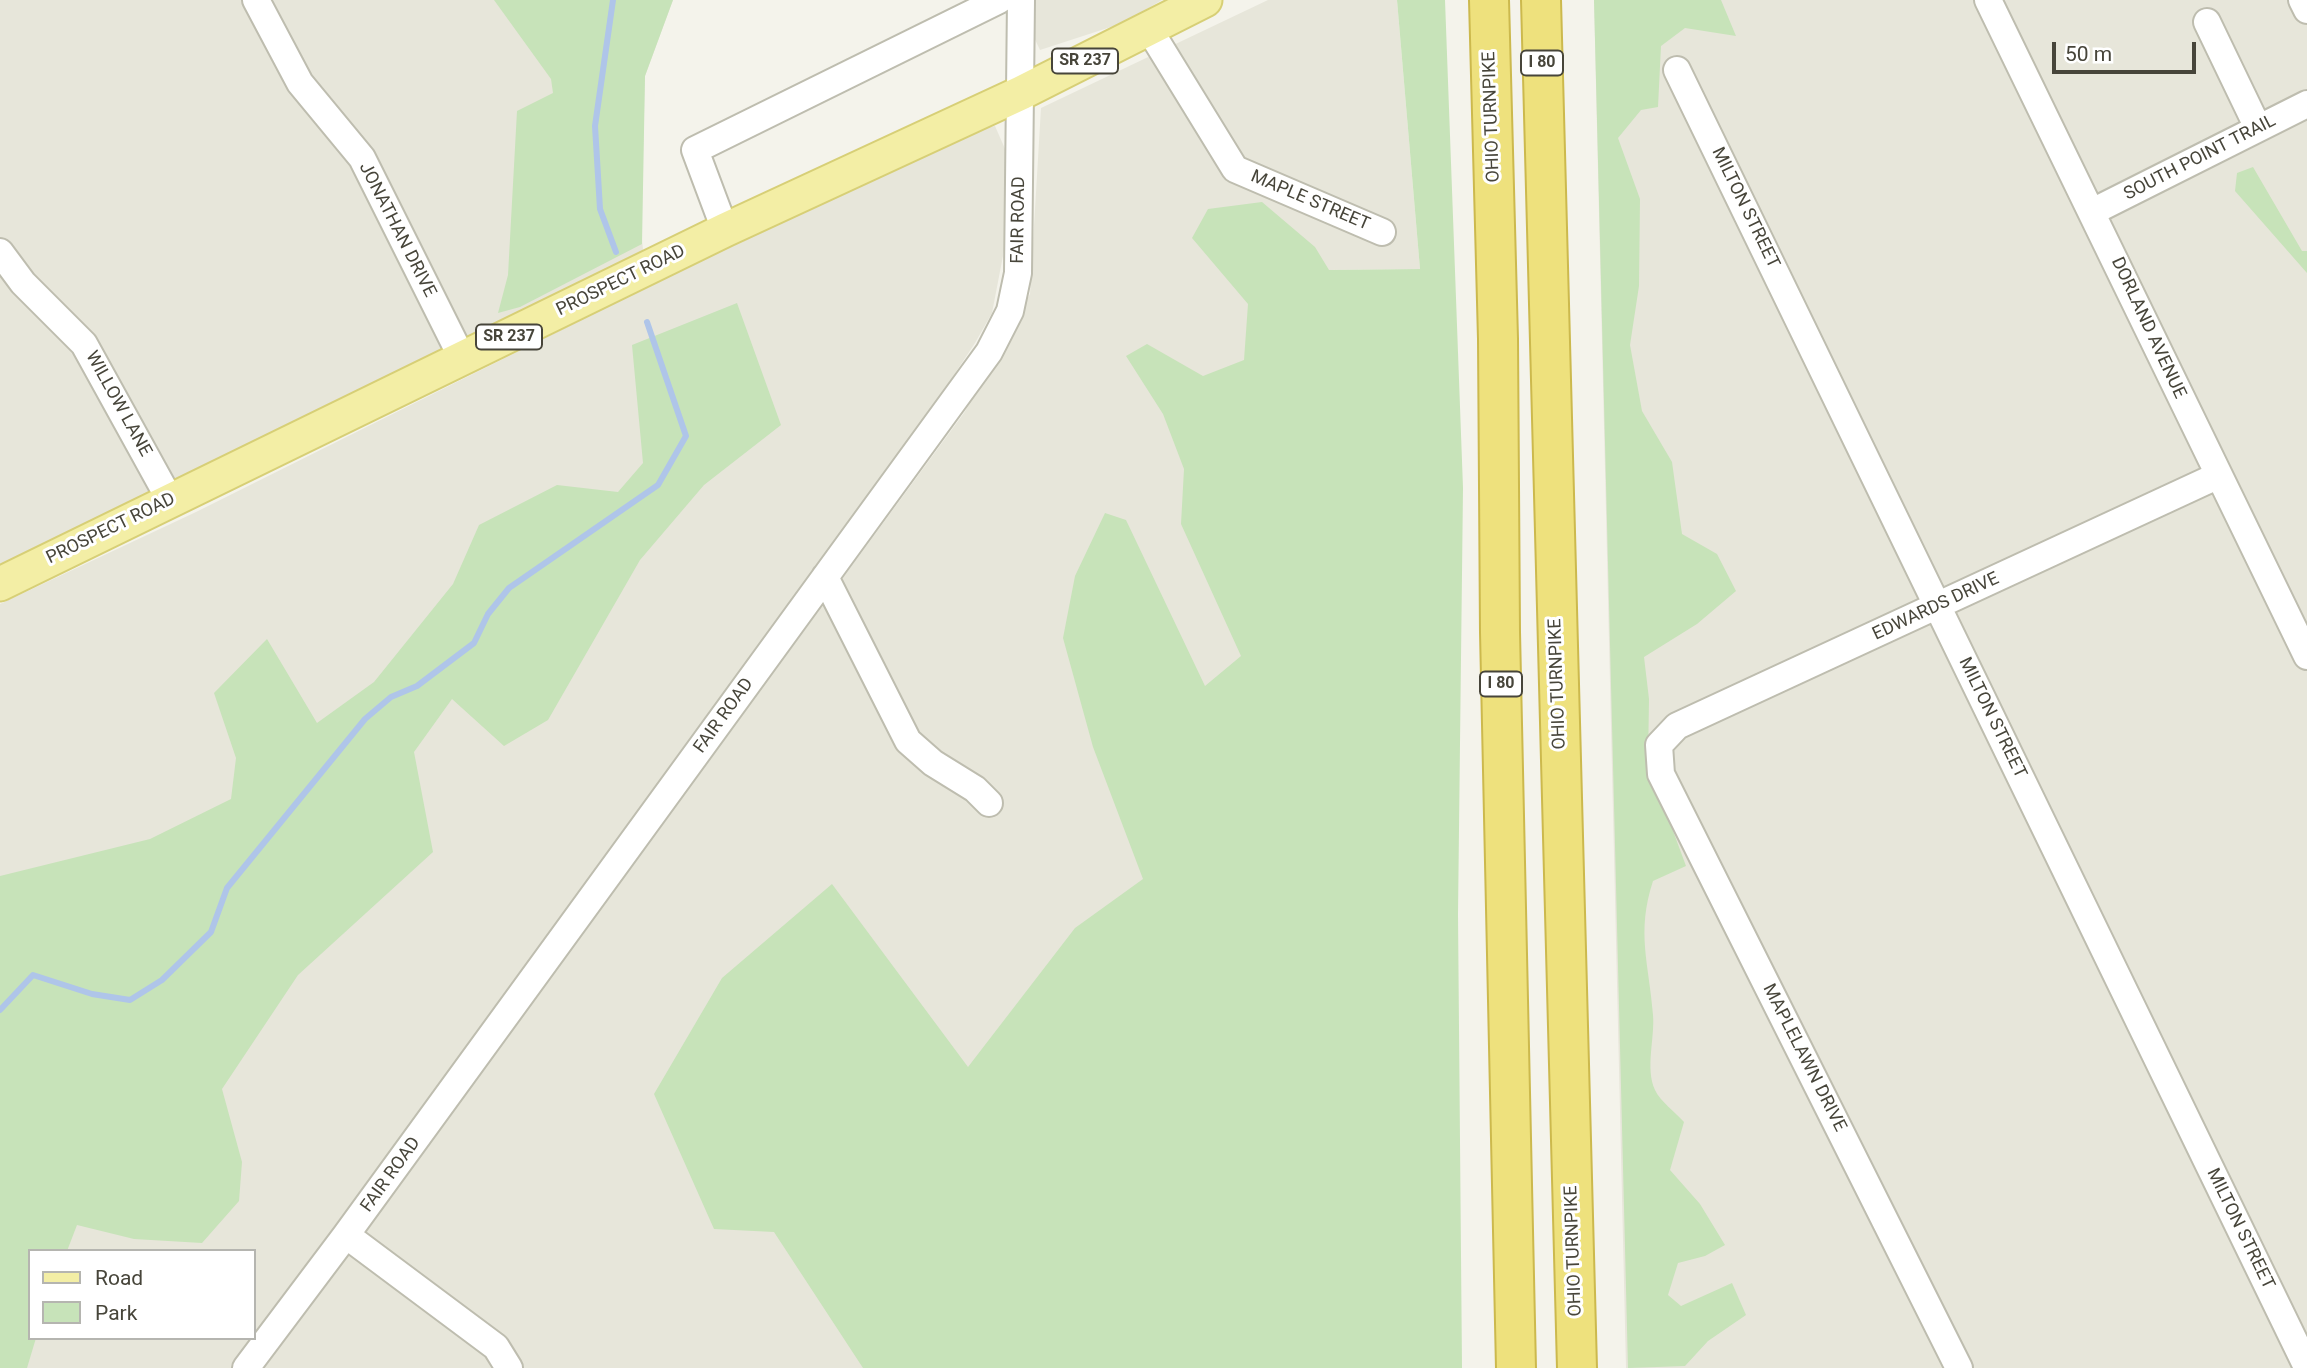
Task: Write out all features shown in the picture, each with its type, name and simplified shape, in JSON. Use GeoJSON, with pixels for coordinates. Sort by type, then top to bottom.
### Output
{"type":"FeatureCollection","features":[{"type":"Feature","properties":{"kind":"highway","name":"OHIO TURNPIKE"},"geometry":{"type":"LineString","coordinates":[[1489,0],[1498,339],[1500,632],[1516,1368]]}},
{"type":"Feature","properties":{"kind":"highway","name":"OHIO TURNPIKE"},"geometry":{"type":"LineString","coordinates":[[1541,0],[1577,1368]]}},
{"type":"Feature","properties":{"kind":"main road","name":"PROSPECT ROAD"},"geometry":{"type":"LineString","coordinates":[[0,584],[725,230],[1021,93],[1205,0]]}},
{"type":"Feature","properties":{"kind":"street","name":"JONATHAN DRIVE"},"geometry":{"type":"LineString","coordinates":[[256,0],[300,83],[362,158],[463,360]]}},
{"type":"Feature","properties":{"kind":"street"},"geometry":{"type":"LineString","coordinates":[[725,230],[695,150],[999,0]]}},
{"type":"Feature","properties":{"kind":"street","name":"FAIR ROAD"},"geometry":{"type":"LineString","coordinates":[[246,1368],[346,1235],[989,352],[1010,311],[1018,272],[1021,0]]}},
{"type":"Feature","properties":{"kind":"street","name":"DORLAND AVENUE"},"geometry":{"type":"LineString","coordinates":[[1988,0],[2217,476],[2307,656]]}},
{"type":"Feature","properties":{"kind":"street"},"geometry":{"type":"LineString","coordinates":[[2302,0],[2307,10]]}},
{"type":"Feature","properties":{"kind":"street"},"geometry":{"type":"LineString","coordinates":[[2207,22],[2258,128]]}},
{"type":"Feature","properties":{"kind":"street","name":"MAPLE STREET"},"geometry":{"type":"LineString","coordinates":[[1149,29],[1235,169],[1382,232]]}},
{"type":"Feature","properties":{"kind":"street","name":"MILTON STREET"},"geometry":{"type":"LineString","coordinates":[[1678,70],[2307,1367]]}},
{"type":"Feature","properties":{"kind":"street","name":"SOUTH POINT TRAIL"},"geometry":{"type":"LineString","coordinates":[[2092,212],[2307,104]]}},
{"type":"Feature","properties":{"kind":"street","name":"WILLOW LANE"},"geometry":{"type":"LineString","coordinates":[[0,252],[23,283],[85,344],[170,500]]}},
{"type":"Feature","properties":{"kind":"street","name":"EDWARDS DRIVE"},"geometry":{"type":"LineString","coordinates":[[1659,745],[1678,726],[2217,476]]}},
{"type":"Feature","properties":{"kind":"street"},"geometry":{"type":"LineString","coordinates":[[825,577],[908,741],[933,762],[975,789],[989,803]]}},
{"type":"Feature","properties":{"kind":"street","name":"MAPLELAWN DRIVE"},"geometry":{"type":"LineString","coordinates":[[1659,745],[1661,774],[1959,1368]]}},
{"type":"Feature","properties":{"kind":"street"},"geometry":{"type":"LineString","coordinates":[[346,1235],[496,1347],[509,1368]]}},
{"type":"Feature","properties":{"kind":"shaded area"},"geometry":{"type":"Polygon","coordinates":[[[0,0],[673,0],[645,76],[641,230],[644,259],[0,574],[0,0]]]}},
{"type":"Feature","properties":{"kind":"shaded area"},"geometry":{"type":"Polygon","coordinates":[[[1030,0],[1162,0],[1123,23],[1040,50],[1029,27],[1030,0]]]}},
{"type":"Feature","properties":{"kind":"shaded area"},"geometry":{"type":"Polygon","coordinates":[[[1268,0],[1397,0],[1420,269],[1329,270],[1349,1368],[262,1368],[964,413],[1030,294],[1041,108],[1268,0]]]}},
{"type":"Feature","properties":{"kind":"shaded area"},"geometry":{"type":"Polygon","coordinates":[[[1594,0],[2307,0],[2307,1368],[1626,1368],[1594,0]]]}},
{"type":"Feature","properties":{"kind":"shaded area"},"geometry":{"type":"Polygon","coordinates":[[[995,126],[1009,158],[1011,214],[992,313],[888,475],[256,1339],[256,1249],[28,1249],[28,1340],[255,1340],[235,1368],[0,1368],[0,604],[196,512],[860,181],[968,131],[995,126]]]}},
{"type":"Feature","properties":{"kind":"green space"},"geometry":{"type":"Polygon","coordinates":[[[494,0],[673,0],[645,76],[642,244],[520,307],[498,313],[508,275],[517,111],[553,93],[551,79],[494,0]]]}},
{"type":"Feature","properties":{"kind":"green space"},"geometry":{"type":"Polygon","coordinates":[[[1397,0],[1445,0],[1463,488],[1458,914],[1462,1368],[863,1368],[774,1232],[714,1229],[654,1094],[722,978],[832,884],[968,1067],[1075,928],[1143,879],[1093,747],[1063,638],[1075,576],[1105,513],[1126,520],[1205,686],[1241,656],[1181,524],[1184,469],[1163,414],[1126,356],[1147,344],[1203,376],[1244,360],[1248,304],[1192,238],[1208,209],[1262,202],[1315,247],[1329,270],[1420,269],[1397,0]]]}},
{"type":"Feature","properties":{"kind":"green space"},"geometry":{"type":"Polygon","coordinates":[[[1594,0],[1721,0],[1736,36],[1685,28],[1661,46],[1658,107],[1641,110],[1618,138],[1640,199],[1639,286],[1630,345],[1642,411],[1672,462],[1682,534],[1717,554],[1736,591],[1697,624],[1644,657],[1649,699],[1648,763],[1686,866],[1653,881],[1645,917],[1645,948],[1653,1015],[1650,1063],[1652,1081],[1664,1103],[1684,1122],[1670,1170],[1700,1204],[1725,1245],[1705,1256],[1678,1263],[1668,1295],[1681,1306],[1732,1283],[1746,1315],[1708,1341],[1685,1366],[1628,1368],[1594,0]]]}},
{"type":"Feature","properties":{"kind":"green space"},"geometry":{"type":"Polygon","coordinates":[[[2253,167],[2302,251],[2307,251],[2307,273],[2235,191],[2237,173],[2253,167]]]}},
{"type":"Feature","properties":{"kind":"green space"},"geometry":{"type":"Polygon","coordinates":[[[737,303],[781,425],[704,485],[640,560],[548,720],[504,746],[452,699],[414,752],[433,852],[298,975],[222,1089],[242,1162],[239,1201],[202,1243],[134,1239],[77,1225],[68,1249],[28,1249],[28,1340],[35,1340],[27,1368],[0,1368],[0,876],[150,839],[231,799],[236,758],[214,693],[267,639],[317,723],[374,682],[453,584],[479,525],[557,485],[618,492],[643,463],[632,345],[737,303]]]}},
{"type":"Feature","properties":{"kind":"waterway"},"geometry":{"type":"LineString","coordinates":[[613,0],[595,126],[600,209],[616,252]]}},
{"type":"Feature","properties":{"kind":"waterway"},"geometry":{"type":"LineString","coordinates":[[0,1010],[33,975],[92,994],[130,1000],[162,980],[211,932],[227,888],[365,719],[391,697],[417,686],[474,643],[488,614],[509,588],[658,485],[686,436],[647,322]]}}]}
